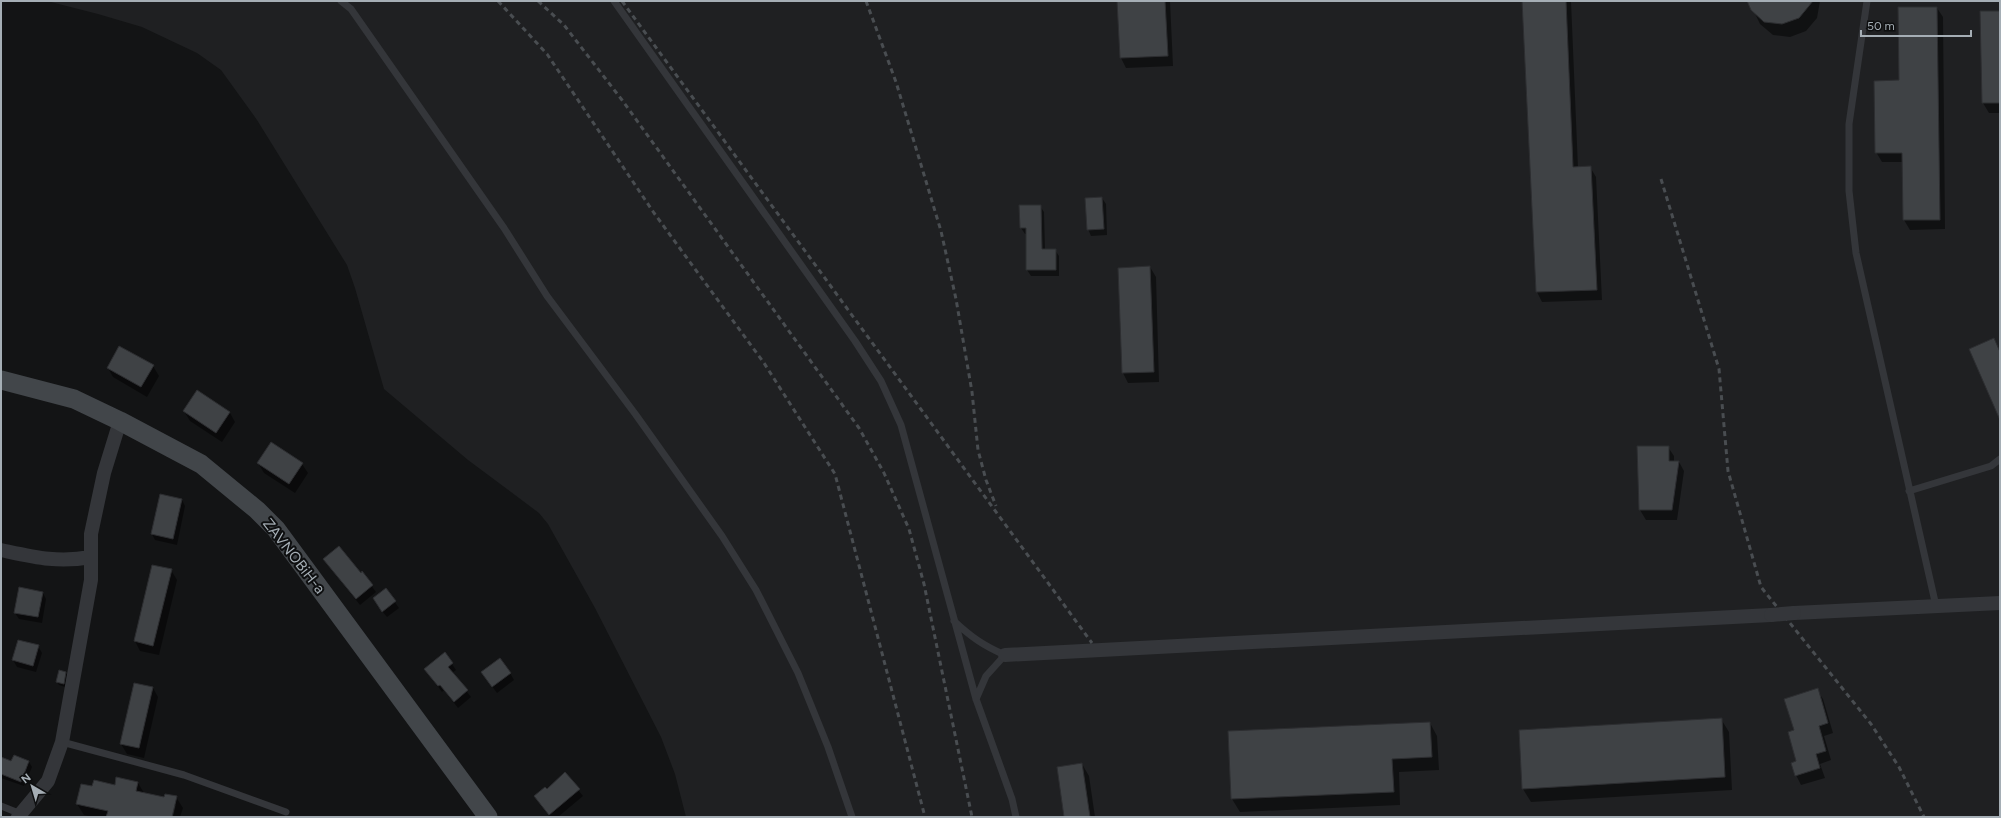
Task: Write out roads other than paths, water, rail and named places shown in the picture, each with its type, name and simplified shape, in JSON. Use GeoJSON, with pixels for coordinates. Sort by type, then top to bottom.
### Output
{"type":"FeatureCollection","features":[{"type":"Feature","properties":{"kind":"main road","name":"ZAVNOBiH-a"},"geometry":{"type":"LineString","coordinates":[[1,380],[74,399],[120,421],[202,464],[257,510],[276,529],[488,817]]}},
{"type":"Feature","properties":{"kind":"street"},"geometry":{"type":"LineString","coordinates":[[19,816],[48,781],[62,742],[87,603],[90,580],[91,534],[104,473],[120,421]]}},
{"type":"Feature","properties":{"kind":"street"},"geometry":{"type":"LineString","coordinates":[[1,550],[49,560],[76,560],[91,557]]}},
{"type":"Feature","properties":{"kind":"street"},"geometry":{"type":"LineString","coordinates":[[1005,655],[2000,603]]}},
{"type":"Feature","properties":{"kind":"lane"},"geometry":{"type":"LineString","coordinates":[[341,1],[351,9],[504,228],[547,296],[650,434],[722,536],[756,590],[803,686],[828,747],[852,817]]}},
{"type":"Feature","properties":{"kind":"lane"},"geometry":{"type":"LineString","coordinates":[[614,1],[855,341],[881,381],[901,425],[976,699],[1012,799],[1016,817]]}},
{"type":"Feature","properties":{"kind":"lane"},"geometry":{"type":"LineString","coordinates":[[1867,1],[1849,124],[1849,191],[1856,253],[1936,606]]}},
{"type":"Feature","properties":{"kind":"lane"},"geometry":{"type":"LineString","coordinates":[[1909,491],[1991,466],[2000,459]]}},
{"type":"Feature","properties":{"kind":"lane"},"geometry":{"type":"LineString","coordinates":[[954,620],[968,634],[984,646],[1005,655],[986,676],[976,699]]}},
{"type":"Feature","properties":{"kind":"lane"},"geometry":{"type":"LineString","coordinates":[[62,742],[184,775],[286,812]]}},
{"type":"Feature","properties":{"kind":"lane"},"geometry":{"type":"LineString","coordinates":[[1,806],[19,816]]}},
{"type":"Feature","properties":{"kind":"railway"},"geometry":{"type":"LineString","coordinates":[[498,1],[547,54],[654,213],[764,363],[835,474],[925,817]]}},
{"type":"Feature","properties":{"kind":"railway"},"geometry":{"type":"LineString","coordinates":[[538,1],[564,25],[622,100],[859,428],[884,473],[909,529],[924,584],[972,817]]}},
{"type":"Feature","properties":{"kind":"railway"},"geometry":{"type":"LineString","coordinates":[[622,1],[1092,643]]}},
{"type":"Feature","properties":{"kind":"railway"},"geometry":{"type":"LineString","coordinates":[[866,1],[896,82],[941,231],[956,299],[972,392],[978,450],[986,480],[996,506]]}},
{"type":"Feature","properties":{"kind":"railway"},"geometry":{"type":"LineString","coordinates":[[1661,179],[1719,369],[1728,471],[1761,587],[1871,724],[1899,767],[1924,817]]}}]}
